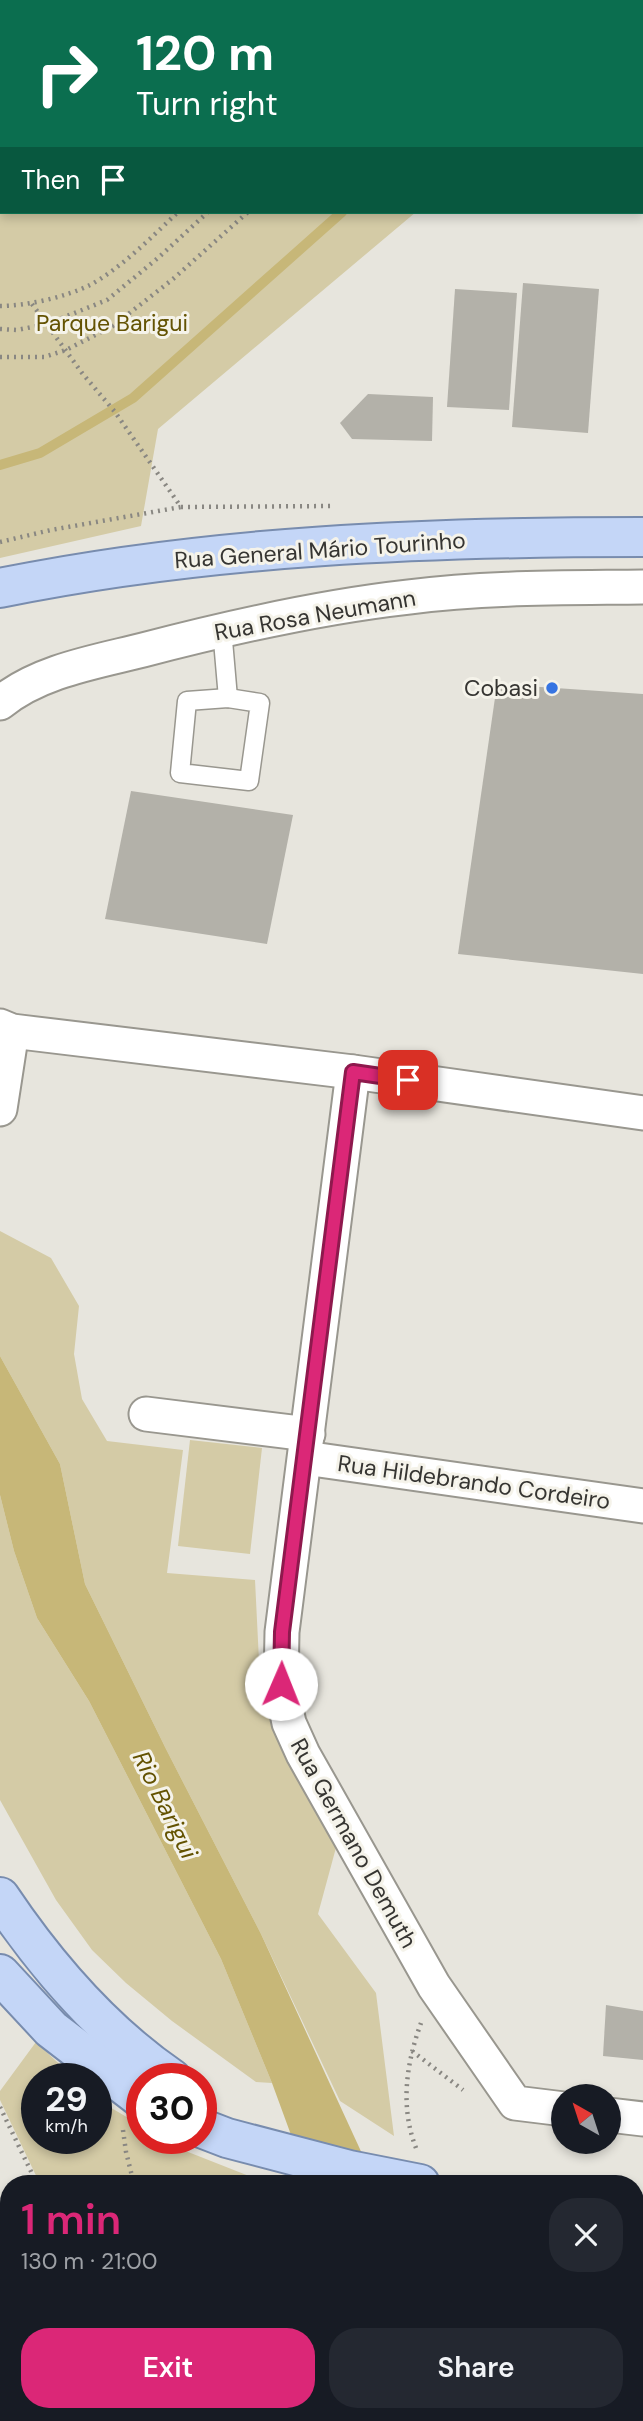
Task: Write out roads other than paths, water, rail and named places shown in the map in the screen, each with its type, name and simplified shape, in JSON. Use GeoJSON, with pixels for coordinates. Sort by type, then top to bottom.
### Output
{"type":"FeatureCollection","features":[{"type":"Feature","properties":{"kind":"main road","name":"Rua General Mário Tourinho"},"geometry":{"type":"LineString","coordinates":[[0,588],[130,566],[304,548],[511,537],[643,537]]}},
{"type":"Feature","properties":{"kind":"main road"},"geometry":{"type":"LineString","coordinates":[[0,1897],[32,1944],[68,1988],[113,2033],[152,2063]]}},
{"type":"Feature","properties":{"kind":"main road"},"geometry":{"type":"LineString","coordinates":[[0,1974],[51,2029],[126,2101]]}},
{"type":"Feature","properties":{"kind":"main road"},"geometry":{"type":"LineString","coordinates":[[217,2108],[291,2153]]}},
{"type":"Feature","properties":{"kind":"main road"},"geometry":{"type":"LineString","coordinates":[[217,2134],[349,2170],[420,2171]]}},
{"type":"Feature","properties":{"kind":"street","name":"Rua Rosa Neumann"},"geometry":{"type":"LineString","coordinates":[[0,703],[15,692],[42,679],[92,663],[222,629],[318,609],[411,596],[502,590],[643,587]]}},
{"type":"Feature","properties":{"kind":"street"},"geometry":{"type":"LineString","coordinates":[[0,1109],[6,1028],[353,1072],[643,1113]]}},
{"type":"Feature","properties":{"kind":"street","name":"Rua Germano Demuth"},"geometry":{"type":"LineString","coordinates":[[353,1072],[282,1632],[281,1684],[289,1723],[303,1754],[433,1986],[515,2103],[551,2107]]}},
{"type":"Feature","properties":{"kind":"street","name":"Rua Hildebrando Cordeiro"},"geometry":{"type":"LineString","coordinates":[[146,1414],[307,1446],[643,1506]]}},
{"type":"Feature","properties":{"kind":"street"},"geometry":{"type":"LineString","coordinates":[[621,2116],[643,2119]]}},
{"type":"Feature","properties":{"kind":"lane"},"geometry":{"type":"LineString","coordinates":[[222,629],[228,698]]}},
{"type":"Feature","properties":{"kind":"lane"},"geometry":{"type":"LineString","coordinates":[[228,698],[260,702],[249,781],[180,773],[187,701],[228,698]]}},
{"type":"Feature","properties":{"kind":"water","name":"Rio Barigui"},"geometry":{"type":"Polygon","coordinates":[[[0,1356],[60,1464],[85,1584],[261,1934],[372,2175],[306,2175],[272,2083],[221,1959],[89,1701],[37,1618],[14,1551],[0,1495],[0,1356]]]}},
{"type":"Feature","properties":{"kind":"waterway"},"geometry":{"type":"LineString","coordinates":[[0,465],[40,453],[133,398],[340,214]]}},
{"type":"Feature","properties":{"kind":"place","name":"Cobasi"},"geometry":{"type":"Point","coordinates":[552,688]}},
{"type":"Feature","properties":{"kind":"park label","name":"Parque Barigui"},"geometry":{"type":"Point","coordinates":[112,323]}}]}
